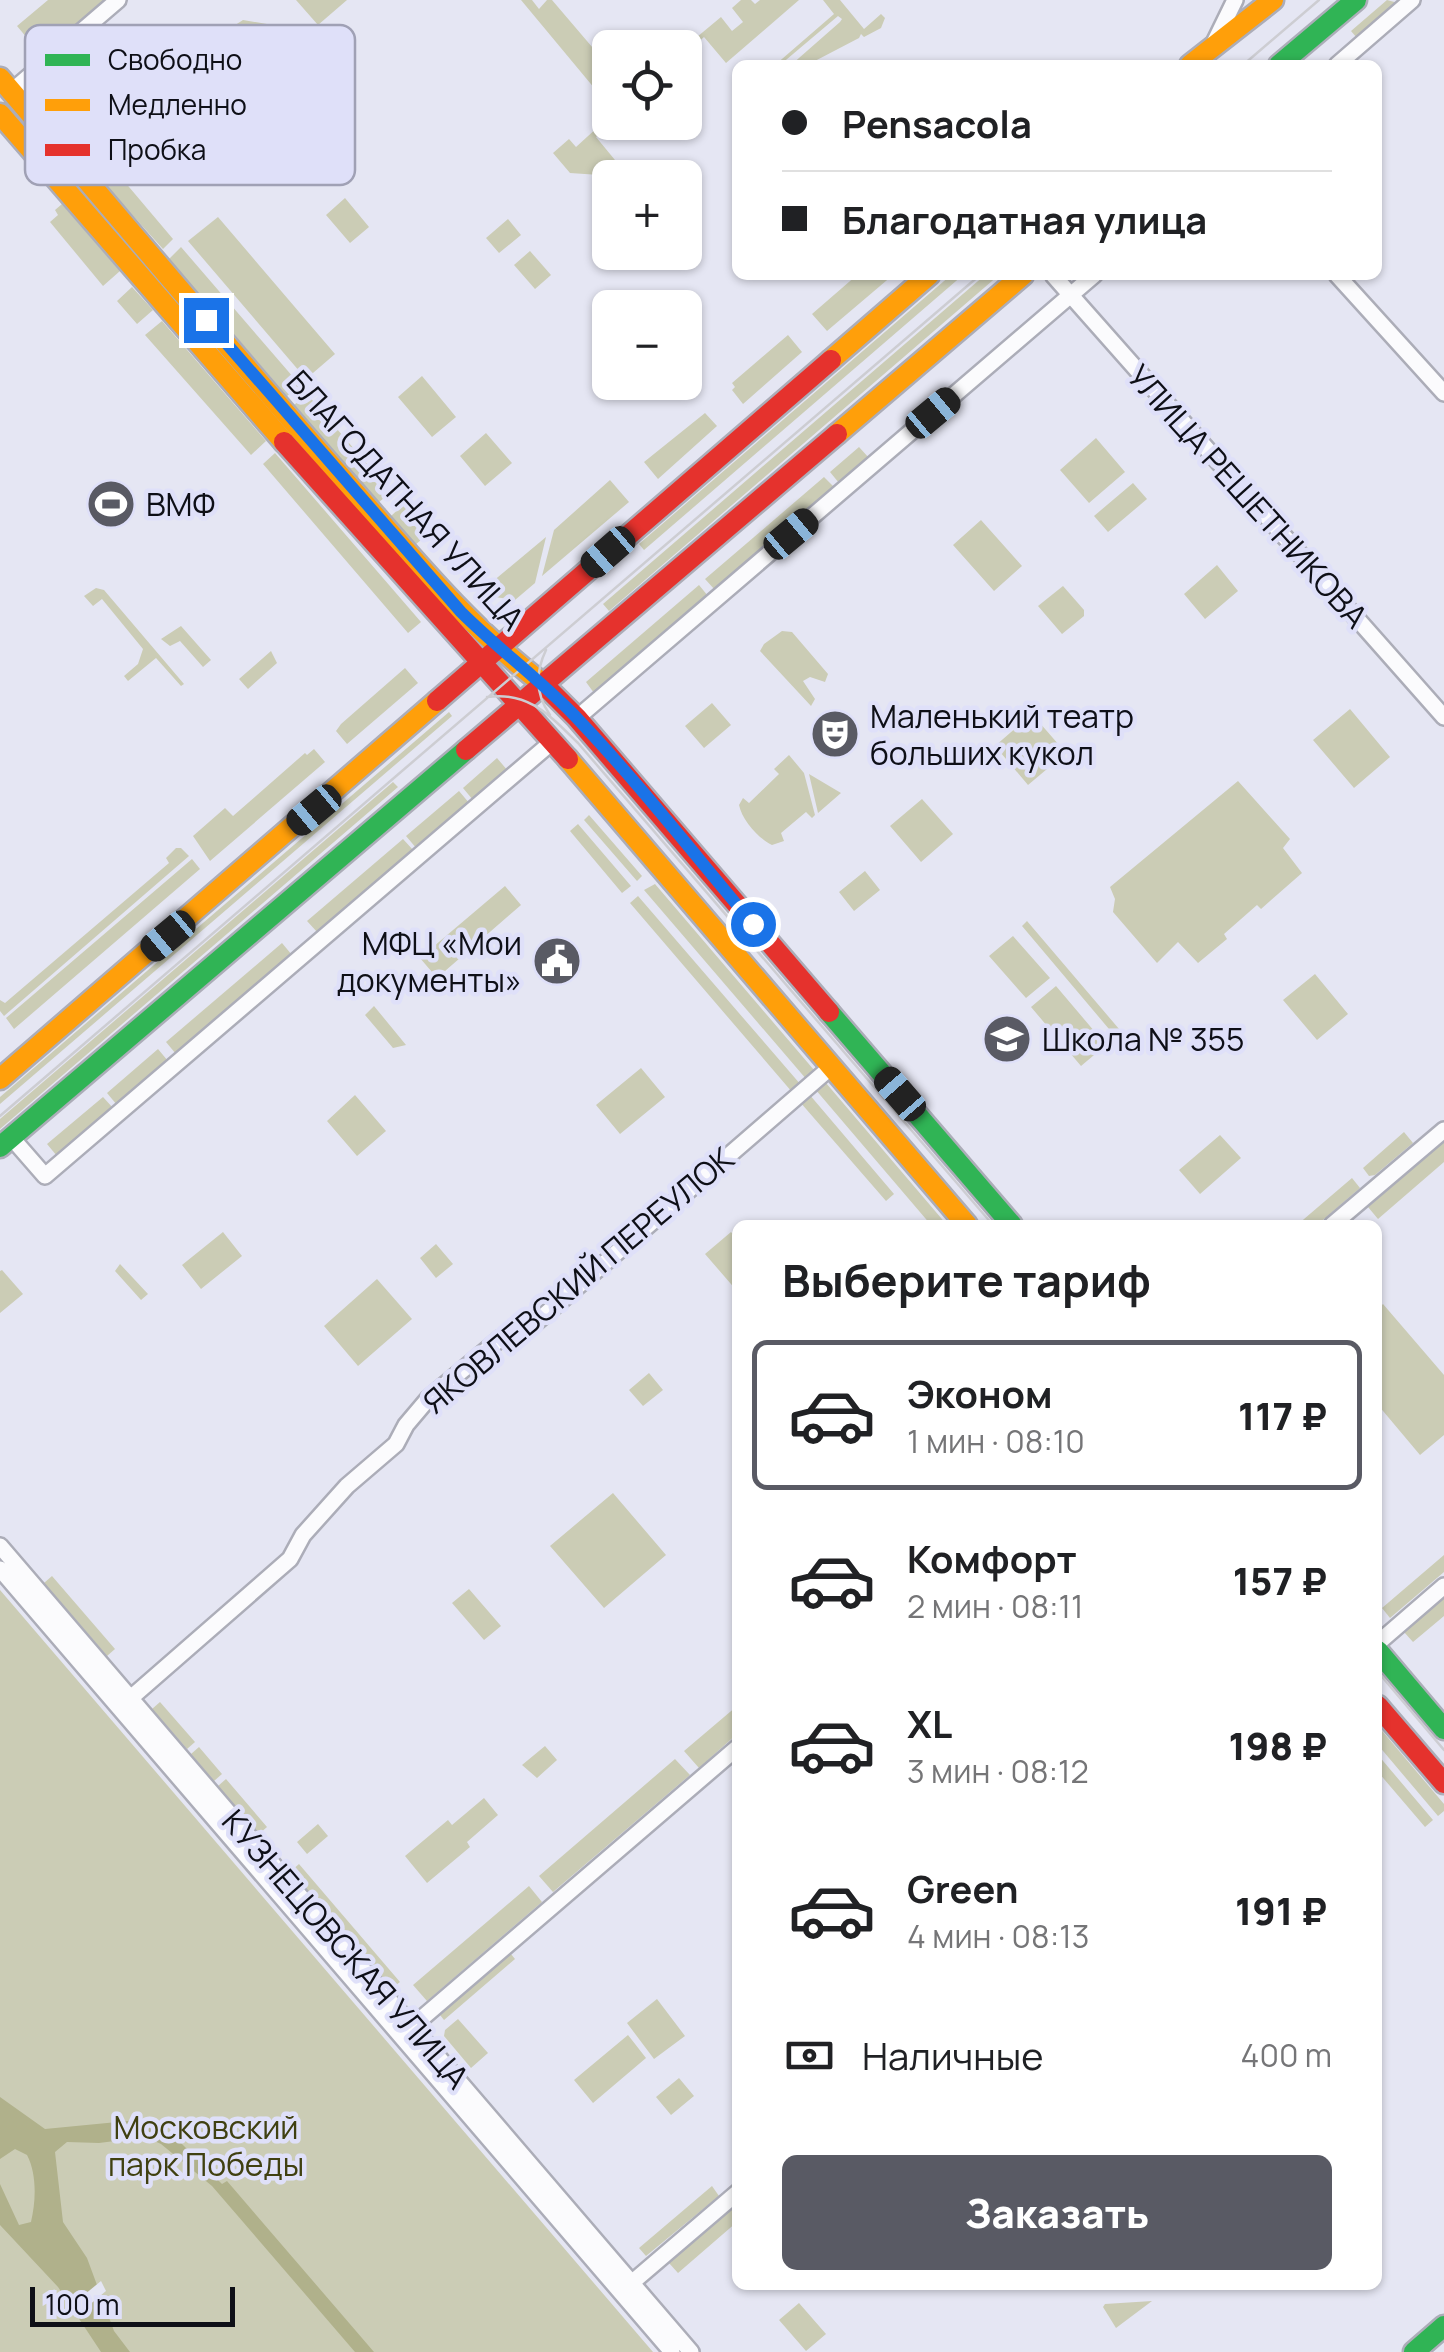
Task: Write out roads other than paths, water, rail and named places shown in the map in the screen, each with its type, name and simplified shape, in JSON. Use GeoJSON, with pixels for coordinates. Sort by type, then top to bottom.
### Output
{"type":"FeatureCollection","features":[{"type":"Feature","properties":{"kind":"main road"},"geometry":{"type":"LineString","coordinates":[[1196,60],[1273,0]]}},
{"type":"Feature","properties":{"kind":"main road"},"geometry":{"type":"LineString","coordinates":[[1285,60],[1356,0]]}},
{"type":"Feature","properties":{"kind":"main road","name":"БЛАГОДАТНАЯ УЛИЦА"},"geometry":{"type":"LineString","coordinates":[[4,90],[25,114]]}},
{"type":"Feature","properties":{"kind":"main road","name":"БЛАГОДАТНАЯ УЛИЦА"},"geometry":{"type":"LineString","coordinates":[[0,114],[25,143]]}},
{"type":"Feature","properties":{"kind":"main road","name":"БЛАГОДАТНАЯ УЛИЦА"},"geometry":{"type":"LineString","coordinates":[[61,185],[244,397],[490,656],[545,686],[577,718],[1008,1220]]}},
{"type":"Feature","properties":{"kind":"main road","name":"БЛАГОДАТНАЯ УЛИЦА"},"geometry":{"type":"LineString","coordinates":[[87,185],[299,428],[490,656],[520,706],[963,1220]]}},
{"type":"Feature","properties":{"kind":"main road"},"geometry":{"type":"LineString","coordinates":[[0,1080],[924,280]]}},
{"type":"Feature","properties":{"kind":"main road"},"geometry":{"type":"LineString","coordinates":[[6,1142],[1017,280]]}},
{"type":"Feature","properties":{"kind":"main road"},"geometry":{"type":"LineString","coordinates":[[936,1188],[962,1166]]}},
{"type":"Feature","properties":{"kind":"main road"},"geometry":{"type":"LineString","coordinates":[[1382,1656],[1444,1729]]}},
{"type":"Feature","properties":{"kind":"main road"},"geometry":{"type":"LineString","coordinates":[[1382,1711],[1444,1784]]}},
{"type":"Feature","properties":{"kind":"main road"},"geometry":{"type":"LineString","coordinates":[[1414,2352],[1444,2326]]}},
{"type":"Feature","properties":{"kind":"street"},"geometry":{"type":"LineString","coordinates":[[86,25],[118,0]]}},
{"type":"Feature","properties":{"kind":"street"},"geometry":{"type":"LineString","coordinates":[[1211,48],[1235,0]]}},
{"type":"Feature","properties":{"kind":"street"},"geometry":{"type":"LineString","coordinates":[[1343,60],[1412,0]]}},
{"type":"Feature","properties":{"kind":"street"},"geometry":{"type":"LineString","coordinates":[[4,90],[25,73]]}},
{"type":"Feature","properties":{"kind":"street","name":"УЛИЦА РЕШЕТНИКОВА"},"geometry":{"type":"LineString","coordinates":[[1057,280],[1444,717]]}},
{"type":"Feature","properties":{"kind":"street"},"geometry":{"type":"LineString","coordinates":[[577,718],[1088,280]]}},
{"type":"Feature","properties":{"kind":"street"},"geometry":{"type":"LineString","coordinates":[[1342,280],[1444,393]]}},
{"type":"Feature","properties":{"kind":"street"},"geometry":{"type":"LineString","coordinates":[[6,1142],[44,1176],[552,742]]}},
{"type":"Feature","properties":{"kind":"street","name":"ЯКОВЛЕВСКИЙ ПЕРЕУЛОК"},"geometry":{"type":"LineString","coordinates":[[125,1703],[290,1559],[303,1536],[347,1486],[396,1444],[428,1399],[479,1354],[502,1338],[533,1325],[831,1068]]}},
{"type":"Feature","properties":{"kind":"street"},"geometry":{"type":"LineString","coordinates":[[1338,1220],[1444,1130]]}},
{"type":"Feature","properties":{"kind":"street","name":"КУЗНЕЦОВСКАЯ УЛИЦА"},"geometry":{"type":"LineString","coordinates":[[0,1546],[125,1703],[407,2032],[626,2287],[692,2352]]}},
{"type":"Feature","properties":{"kind":"street","name":"КУЗНЕЦОВСКАЯ УЛИЦА"},"geometry":{"type":"LineString","coordinates":[[0,1570],[125,1703]]}},
{"type":"Feature","properties":{"kind":"street"},"geometry":{"type":"LineString","coordinates":[[1382,1640],[1444,1586]]}},
{"type":"Feature","properties":{"kind":"street"},"geometry":{"type":"LineString","coordinates":[[407,2032],[732,1752]]}},
{"type":"Feature","properties":{"kind":"street"},"geometry":{"type":"LineString","coordinates":[[626,2287],[732,2197]]}},
{"type":"Feature","properties":{"kind":"street","name":"КУЗНЕЦОВСКАЯ УЛИЦА"},"geometry":{"type":"LineString","coordinates":[[626,2287],[672,2352]]}},
{"type":"Feature","properties":{"kind":"tram line"},"geometry":{"type":"LineString","coordinates":[[1249,60],[1319,0]]}},
{"type":"Feature","properties":{"kind":"tram line"},"geometry":{"type":"LineString","coordinates":[[0,1116],[974,280]]}},
{"type":"Feature","properties":{"kind":"tram line"},"geometry":{"type":"LineString","coordinates":[[546,650],[538,683],[550,715]]}},
{"type":"Feature","properties":{"kind":"tram line"},"geometry":{"type":"LineString","coordinates":[[487,697],[527,702],[548,715],[578,743],[989,1220]]}},
{"type":"Feature","properties":{"kind":"tram line"},"geometry":{"type":"LineString","coordinates":[[1382,1677],[1444,1750]]}},
{"type":"Feature","properties":{"kind":"place","name":"ВМФ"},"geometry":{"type":"Point","coordinates":[111,504]}},
{"type":"Feature","properties":{"kind":"place","name":"Маленький театр больших кукол"},"geometry":{"type":"Point","coordinates":[835,734]}},
{"type":"Feature","properties":{"kind":"place","name":"МФЦ «Мои документы»"},"geometry":{"type":"Point","coordinates":[557,961]}},
{"type":"Feature","properties":{"kind":"place","name":"Школа № 355"},"geometry":{"type":"Point","coordinates":[1007,1039]}},
{"type":"Feature","properties":{"kind":"park label","name":"Московский парк Победы"},"geometry":{"type":"Point","coordinates":[206,2146]}}]}
